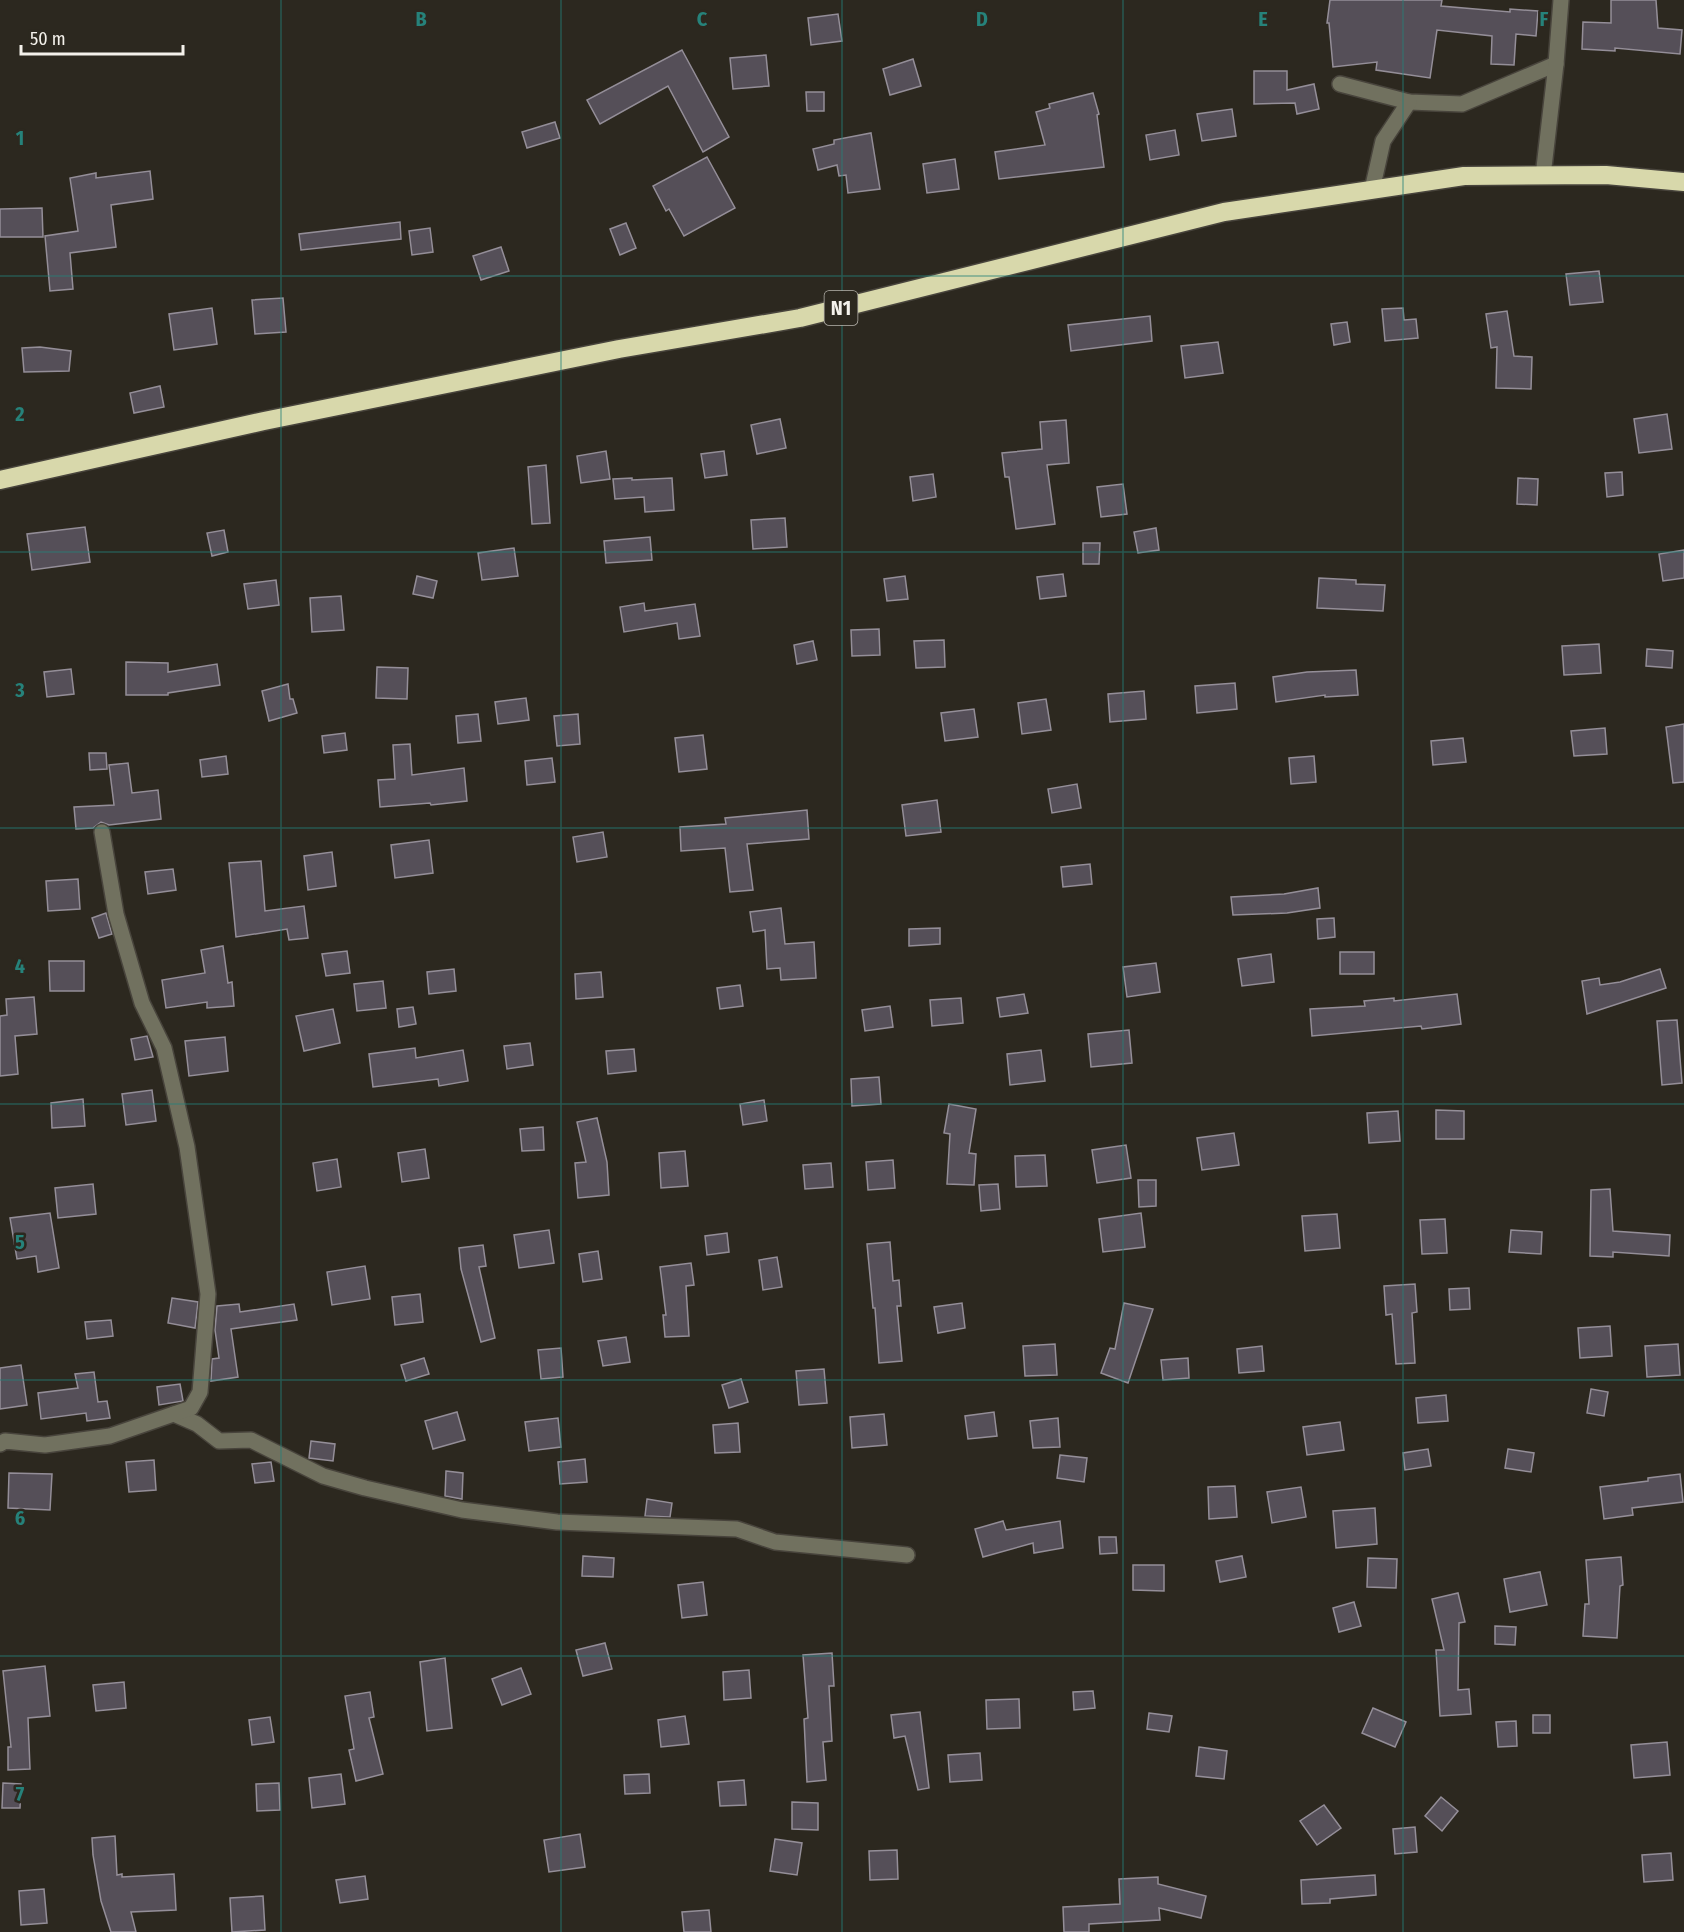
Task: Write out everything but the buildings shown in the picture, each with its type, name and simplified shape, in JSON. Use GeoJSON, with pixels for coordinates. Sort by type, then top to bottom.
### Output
{"type":"FeatureCollection","features":[{"type":"Feature","properties":{"kind":"highway","name":"N1"},"geometry":{"type":"LineString","coordinates":[[0,480],[264,421],[607,351],[800,318],[1224,212],[1464,176],[1606,175],[1684,182]]}},
{"type":"Feature","properties":{"kind":"street"},"geometry":{"type":"LineString","coordinates":[[1543,176],[1561,0]]}},
{"type":"Feature","properties":{"kind":"street"},"geometry":{"type":"LineString","coordinates":[[1340,84],[1409,102],[1462,104],[1556,64]]}},
{"type":"Feature","properties":{"kind":"street"},"geometry":{"type":"LineString","coordinates":[[1372,190],[1383,141],[1409,102]]}},
{"type":"Feature","properties":{"kind":"street"},"geometry":{"type":"LineString","coordinates":[[0,1444],[5,1441],[45,1445],[110,1436],[191,1408],[200,1392],[208,1294],[187,1147],[164,1048],[142,1003],[116,914],[102,832]]}},
{"type":"Feature","properties":{"kind":"street"},"geometry":{"type":"LineString","coordinates":[[174,1414],[196,1424],[219,1442],[252,1440],[323,1476],[462,1510],[557,1522],[737,1529],[775,1542],[907,1555]]}}]}
